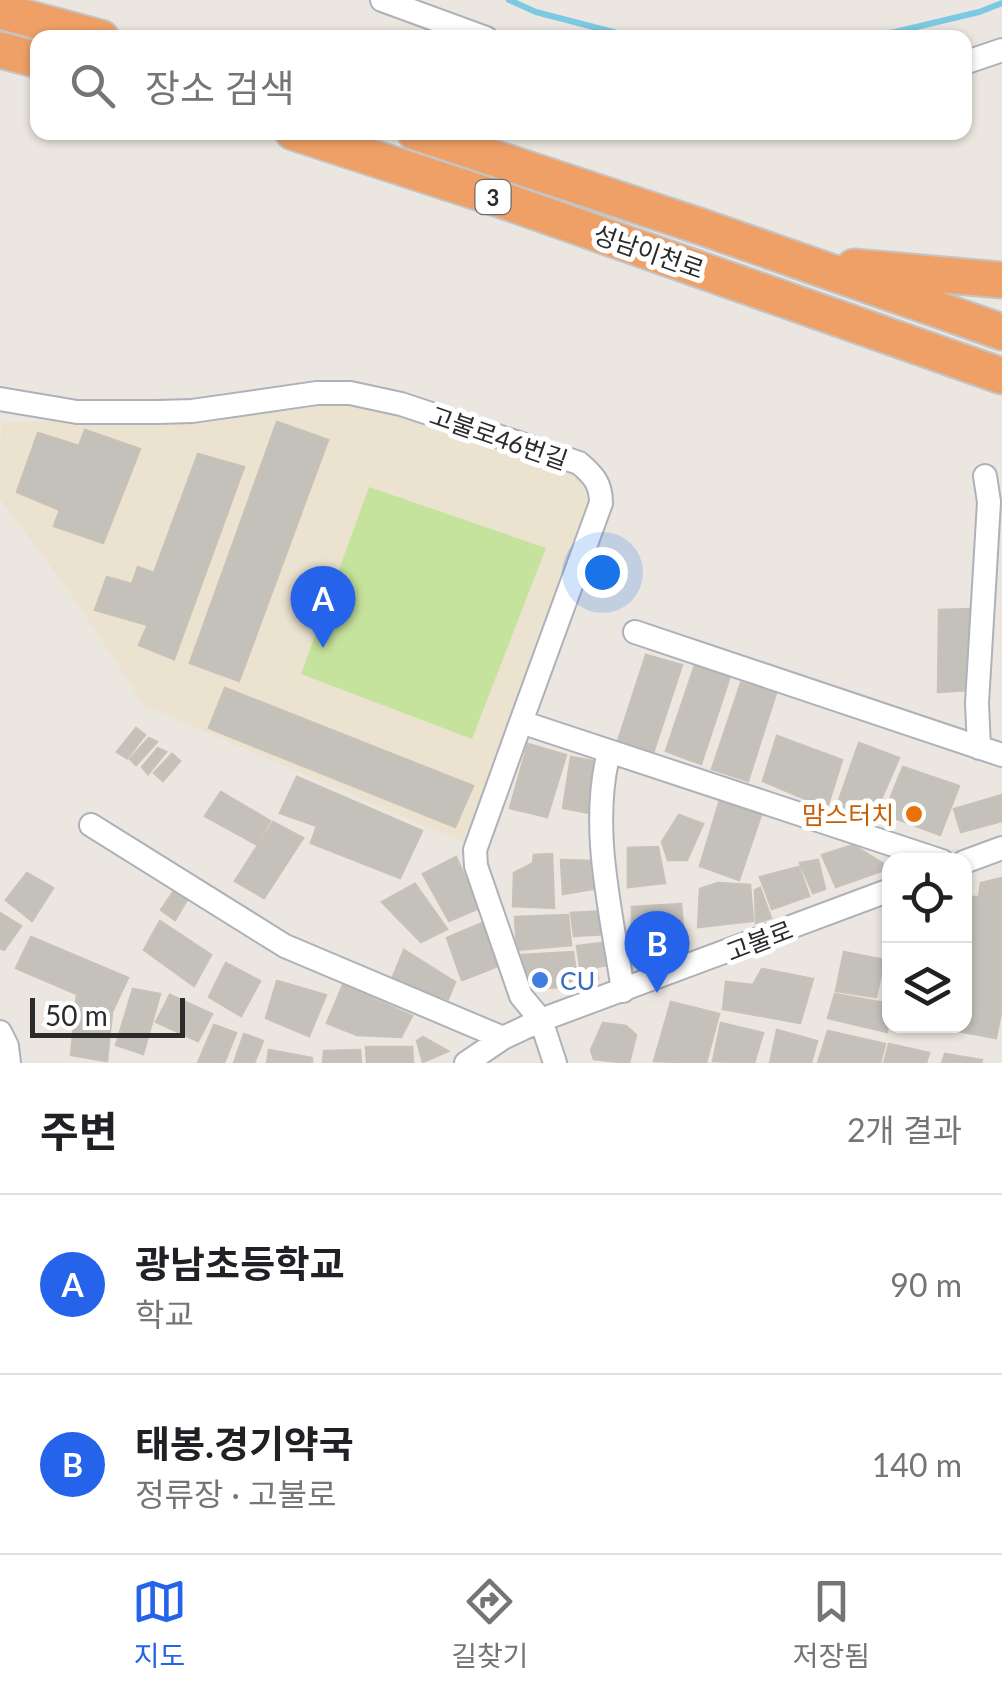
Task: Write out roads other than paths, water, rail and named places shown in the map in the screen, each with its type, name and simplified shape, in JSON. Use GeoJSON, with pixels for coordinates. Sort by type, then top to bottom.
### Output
{"type":"FeatureCollection","features":[{"type":"Feature","properties":{"kind":"highway"},"geometry":{"type":"LineString","coordinates":[[0,11],[72,30]]}},
{"type":"Feature","properties":{"kind":"highway"},"geometry":{"type":"LineString","coordinates":[[0,50],[30,58]]}},
{"type":"Feature","properties":{"kind":"highway","name":"성남이천로"},"geometry":{"type":"LineString","coordinates":[[318,140],[502,200],[1002,376]]}},
{"type":"Feature","properties":{"kind":"highway","name":"성남이천로"},"geometry":{"type":"LineString","coordinates":[[438,140],[1002,332]]}},
{"type":"Feature","properties":{"kind":"highway"},"geometry":{"type":"LineString","coordinates":[[793,261],[1002,280]]}},
{"type":"Feature","properties":{"kind":"highway"},"geometry":{"type":"LineString","coordinates":[[949,358],[1002,393]]}},
{"type":"Feature","properties":{"kind":"street"},"geometry":{"type":"LineString","coordinates":[[382,0],[464,30]]}},
{"type":"Feature","properties":{"kind":"street"},"geometry":{"type":"LineString","coordinates":[[972,59],[1002,50]]}},
{"type":"Feature","properties":{"kind":"street","name":"고불로46번길"},"geometry":{"type":"LineString","coordinates":[[0,400],[77,412],[158,412],[192,411],[318,393],[350,393],[402,404],[578,463],[594,476],[601,504],[475,850],[476,866],[521,996],[541,1020],[555,1063]]}},
{"type":"Feature","properties":{"kind":"street"},"geometry":{"type":"LineString","coordinates":[[979,748],[989,514],[985,476]]}},
{"type":"Feature","properties":{"kind":"street"},"geometry":{"type":"LineString","coordinates":[[635,632],[1002,755]]}},
{"type":"Feature","properties":{"kind":"street"},"geometry":{"type":"LineString","coordinates":[[521,722],[920,853]]}},
{"type":"Feature","properties":{"kind":"street"},"geometry":{"type":"LineString","coordinates":[[608,752],[600,784],[599,819],[623,991]]}},
{"type":"Feature","properties":{"kind":"street"},"geometry":{"type":"LineString","coordinates":[[91,824],[285,946],[502,1038]]}},
{"type":"Feature","properties":{"kind":"street"},"geometry":{"type":"LineString","coordinates":[[972,859],[1002,848]]}},
{"type":"Feature","properties":{"kind":"street","name":"고불로"},"geometry":{"type":"LineString","coordinates":[[466,1063],[502,1038],[541,1020],[882,893]]}},
{"type":"Feature","properties":{"kind":"street"},"geometry":{"type":"LineString","coordinates":[[0,1032],[9,1063]]}},
{"type":"Feature","properties":{"kind":"waterway"},"geometry":{"type":"LineString","coordinates":[[509,0],[536,12],[605,30]]}},
{"type":"Feature","properties":{"kind":"waterway"},"geometry":{"type":"LineString","coordinates":[[904,30],[1002,3]]}},
{"type":"Feature","properties":{"kind":"place","name":"광남초등학교"},"geometry":{"type":"Point","coordinates":[323,648]}},
{"type":"Feature","properties":{"kind":"place","name":"맘스터치"},"geometry":{"type":"Point","coordinates":[914,814]}},
{"type":"Feature","properties":{"kind":"place","name":"CU"},"geometry":{"type":"Point","coordinates":[540,980]}},
{"type":"Feature","properties":{"kind":"place","name":"태봉.경기약국"},"geometry":{"type":"Point","coordinates":[657,993]}}]}
